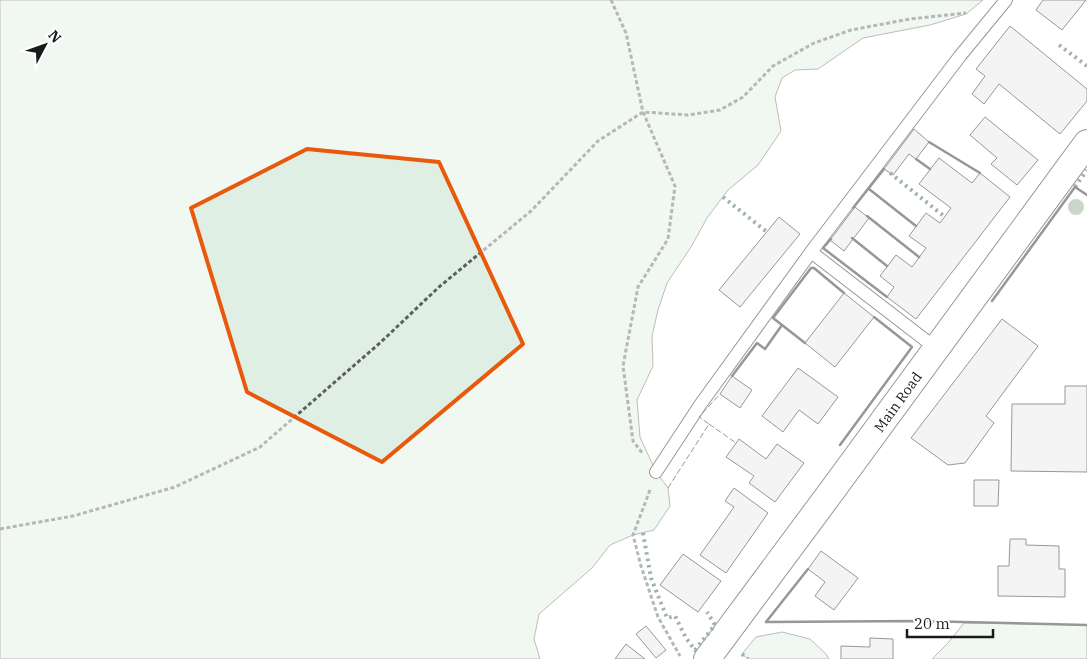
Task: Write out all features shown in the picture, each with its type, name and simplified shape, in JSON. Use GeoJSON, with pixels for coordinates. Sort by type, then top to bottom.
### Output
{"type":"FeatureCollection","features":[{"type":"Feature","properties":{"kind":"street","name":"Main Road"},"geometry":{"type":"LineString","coordinates":[[707,659],[832,492],[1087,143]]}},
{"type":"Feature","properties":{"kind":"lane"},"geometry":{"type":"LineString","coordinates":[[656,472],[700,406],[811,252],[960,56],[1004,2]]}},
{"type":"Feature","properties":{"kind":"lane"},"geometry":{"type":"LineString","coordinates":[[811,252],[936,349]]}},
{"type":"Feature","properties":{"kind":"path"},"geometry":{"type":"LineString","coordinates":[[611,0],[626,33],[643,112],[675,186],[668,239],[638,287],[623,366],[633,441],[656,472],[633,535],[658,617],[681,659]]}},
{"type":"Feature","properties":{"kind":"path"},"geometry":{"type":"LineString","coordinates":[[0,529],[73,516],[175,487],[260,447],[381,342],[439,287],[531,211],[598,141],[643,112],[688,115],[720,110],[743,97],[773,66],[814,43],[851,30],[910,19],[966,14],[1004,2]]}},
{"type":"Feature","properties":{"kind":"highlighted area"},"geometry":{"type":"Polygon","coordinates":[[[307,149],[439,162],[523,344],[382,462],[247,392],[191,208],[307,149]]]}},
{"type":"Feature","properties":{"kind":"green space"},"geometry":{"type":"Polygon","coordinates":[[[0,0],[983,0],[966,14],[930,25],[863,38],[818,69],[795,70],[782,78],[775,97],[781,131],[758,165],[728,190],[707,218],[691,247],[667,283],[658,310],[652,336],[653,366],[637,400],[640,437],[656,472],[668,488],[670,506],[654,530],[633,535],[610,545],[592,568],[539,614],[534,639],[540,659],[0,659],[0,0]]]}},
{"type":"Feature","properties":{"kind":"green space"},"geometry":{"type":"Polygon","coordinates":[[[964,623],[1087,625],[1087,659],[932,659],[964,623]]]}},
{"type":"Feature","properties":{"kind":"green space"},"geometry":{"type":"Polygon","coordinates":[[[782,632],[810,639],[829,659],[748,659],[742,654],[756,637],[782,632]]]}},
{"type":"Feature","properties":{"kind":"building"},"geometry":{"type":"Polygon","coordinates":[[[1043,0],[1086,0],[1062,30],[1036,10],[1043,0]]]}},
{"type":"Feature","properties":{"kind":"building"},"geometry":{"type":"Polygon","coordinates":[[[1010,26],[1087,89],[1087,101],[1060,134],[999,84],[984,104],[972,94],[985,76],[976,69],[1010,26]]]}},
{"type":"Feature","properties":{"kind":"building"},"geometry":{"type":"Polygon","coordinates":[[[985,117],[1038,160],[1017,185],[991,164],[997,158],[970,135],[985,117]]]}},
{"type":"Feature","properties":{"kind":"building"},"geometry":{"type":"Polygon","coordinates":[[[914,129],[929,142],[916,159],[909,154],[893,175],[884,169],[914,129]]]}},
{"type":"Feature","properties":{"kind":"building"},"geometry":{"type":"Polygon","coordinates":[[[939,158],[972,183],[980,173],[1010,197],[916,319],[887,297],[894,287],[880,276],[896,255],[912,267],[926,248],[909,236],[926,213],[940,223],[951,208],[919,184],[939,158]]]}},
{"type":"Feature","properties":{"kind":"building"},"geometry":{"type":"Polygon","coordinates":[[[855,207],[869,218],[844,251],[830,240],[855,207]]]}},
{"type":"Feature","properties":{"kind":"building"},"geometry":{"type":"Polygon","coordinates":[[[779,217],[800,234],[740,307],[719,290],[779,217]]]}},
{"type":"Feature","properties":{"kind":"building"},"geometry":{"type":"Polygon","coordinates":[[[844,293],[874,317],[835,367],[805,343],[844,293]]]}},
{"type":"Feature","properties":{"kind":"building"},"geometry":{"type":"Polygon","coordinates":[[[1002,319],[1038,346],[986,416],[994,423],[965,463],[948,465],[911,438],[1002,319]]]}},
{"type":"Feature","properties":{"kind":"building"},"geometry":{"type":"Polygon","coordinates":[[[798,368],[838,397],[818,424],[799,410],[783,432],[762,416],[798,368]]]}},
{"type":"Feature","properties":{"kind":"building"},"geometry":{"type":"Polygon","coordinates":[[[732,376],[752,390],[740,408],[720,394],[732,376]]]}},
{"type":"Feature","properties":{"kind":"building"},"geometry":{"type":"Polygon","coordinates":[[[1065,386],[1087,386],[1087,472],[1011,471],[1012,404],[1065,404],[1065,386]]]}},
{"type":"Feature","properties":{"kind":"building"},"geometry":{"type":"Polygon","coordinates":[[[739,439],[766,459],[777,444],[804,463],[775,502],[749,483],[754,476],[726,457],[739,439]]]}},
{"type":"Feature","properties":{"kind":"building"},"geometry":{"type":"Polygon","coordinates":[[[974,480],[999,480],[998,506],[974,506],[974,480]]]}},
{"type":"Feature","properties":{"kind":"building"},"geometry":{"type":"Polygon","coordinates":[[[734,488],[768,513],[726,573],[700,555],[734,507],[725,501],[734,488]]]}},
{"type":"Feature","properties":{"kind":"building"},"geometry":{"type":"Polygon","coordinates":[[[1010,539],[1026,539],[1026,545],[1059,546],[1059,569],[1065,569],[1065,597],[998,596],[998,566],[1009,566],[1010,539]]]}},
{"type":"Feature","properties":{"kind":"building"},"geometry":{"type":"Polygon","coordinates":[[[821,551],[858,578],[834,610],[815,596],[825,582],[808,569],[821,551]]]}},
{"type":"Feature","properties":{"kind":"building"},"geometry":{"type":"Polygon","coordinates":[[[683,554],[721,581],[698,612],[660,585],[683,554]]]}},
{"type":"Feature","properties":{"kind":"building"},"geometry":{"type":"Polygon","coordinates":[[[646,626],[666,650],[656,658],[636,634],[646,626]]]}},
{"type":"Feature","properties":{"kind":"building"},"geometry":{"type":"Polygon","coordinates":[[[870,638],[893,639],[893,659],[841,659],[841,646],[870,647],[870,638]]]}},
{"type":"Feature","properties":{"kind":"building"},"geometry":{"type":"Polygon","coordinates":[[[626,644],[645,659],[615,659],[626,644]]]}},
{"type":"Feature","properties":{"kind":"hedge"},"geometry":{"type":"LineString","coordinates":[[1059,45],[1087,66]]}},
{"type":"Feature","properties":{"kind":"hedge"},"geometry":{"type":"LineString","coordinates":[[1075,187],[1087,170]]}},
{"type":"Feature","properties":{"kind":"hedge"},"geometry":{"type":"LineString","coordinates":[[890,173],[945,217]]}},
{"type":"Feature","properties":{"kind":"hedge"},"geometry":{"type":"LineString","coordinates":[[723,197],[767,232]]}},
{"type":"Feature","properties":{"kind":"hedge"},"geometry":{"type":"LineString","coordinates":[[643,533],[651,578],[667,618],[675,616],[686,638],[695,650],[715,625],[707,612]]}},
{"type":"Feature","properties":{"kind":"hedge"},"geometry":{"type":"LineString","coordinates":[[742,654],[748,659]]}},
{"type":"Feature","properties":{"kind":"fence"},"geometry":{"type":"LineString","coordinates":[[668,488],[709,424],[699,417],[720,394]]}},
{"type":"Feature","properties":{"kind":"fence"},"geometry":{"type":"LineString","coordinates":[[709,424],[736,443]]}},
{"type":"Feature","properties":{"kind":"wall"},"geometry":{"type":"LineString","coordinates":[[929,142],[980,173]]}},
{"type":"Feature","properties":{"kind":"wall"},"geometry":{"type":"LineString","coordinates":[[916,159],[930,169]]}},
{"type":"Feature","properties":{"kind":"wall"},"geometry":{"type":"LineString","coordinates":[[853,208],[884,169]]}},
{"type":"Feature","properties":{"kind":"wall"},"geometry":{"type":"LineString","coordinates":[[992,301],[1075,187],[1087,195]]}},
{"type":"Feature","properties":{"kind":"wall"},"geometry":{"type":"LineString","coordinates":[[869,189],[916,226]]}},
{"type":"Feature","properties":{"kind":"wall"},"geometry":{"type":"LineString","coordinates":[[867,216],[919,257]]}},
{"type":"Feature","properties":{"kind":"wall"},"geometry":{"type":"LineString","coordinates":[[852,238],[887,266]]}},
{"type":"Feature","properties":{"kind":"wall"},"geometry":{"type":"LineString","coordinates":[[831,239],[823,248],[887,297]]}},
{"type":"Feature","properties":{"kind":"wall"},"geometry":{"type":"LineString","coordinates":[[732,376],[757,343],[765,349],[782,325],[773,318],[811,268],[814,268],[844,293]]}},
{"type":"Feature","properties":{"kind":"wall"},"geometry":{"type":"LineString","coordinates":[[840,445],[912,347],[874,317]]}},
{"type":"Feature","properties":{"kind":"wall"},"geometry":{"type":"LineString","coordinates":[[782,325],[805,343]]}},
{"type":"Feature","properties":{"kind":"wall"},"geometry":{"type":"LineString","coordinates":[[766,622],[808,569]]}},
{"type":"Feature","properties":{"kind":"wall"},"geometry":{"type":"LineString","coordinates":[[766,622],[918,621],[1087,625]]}}]}
